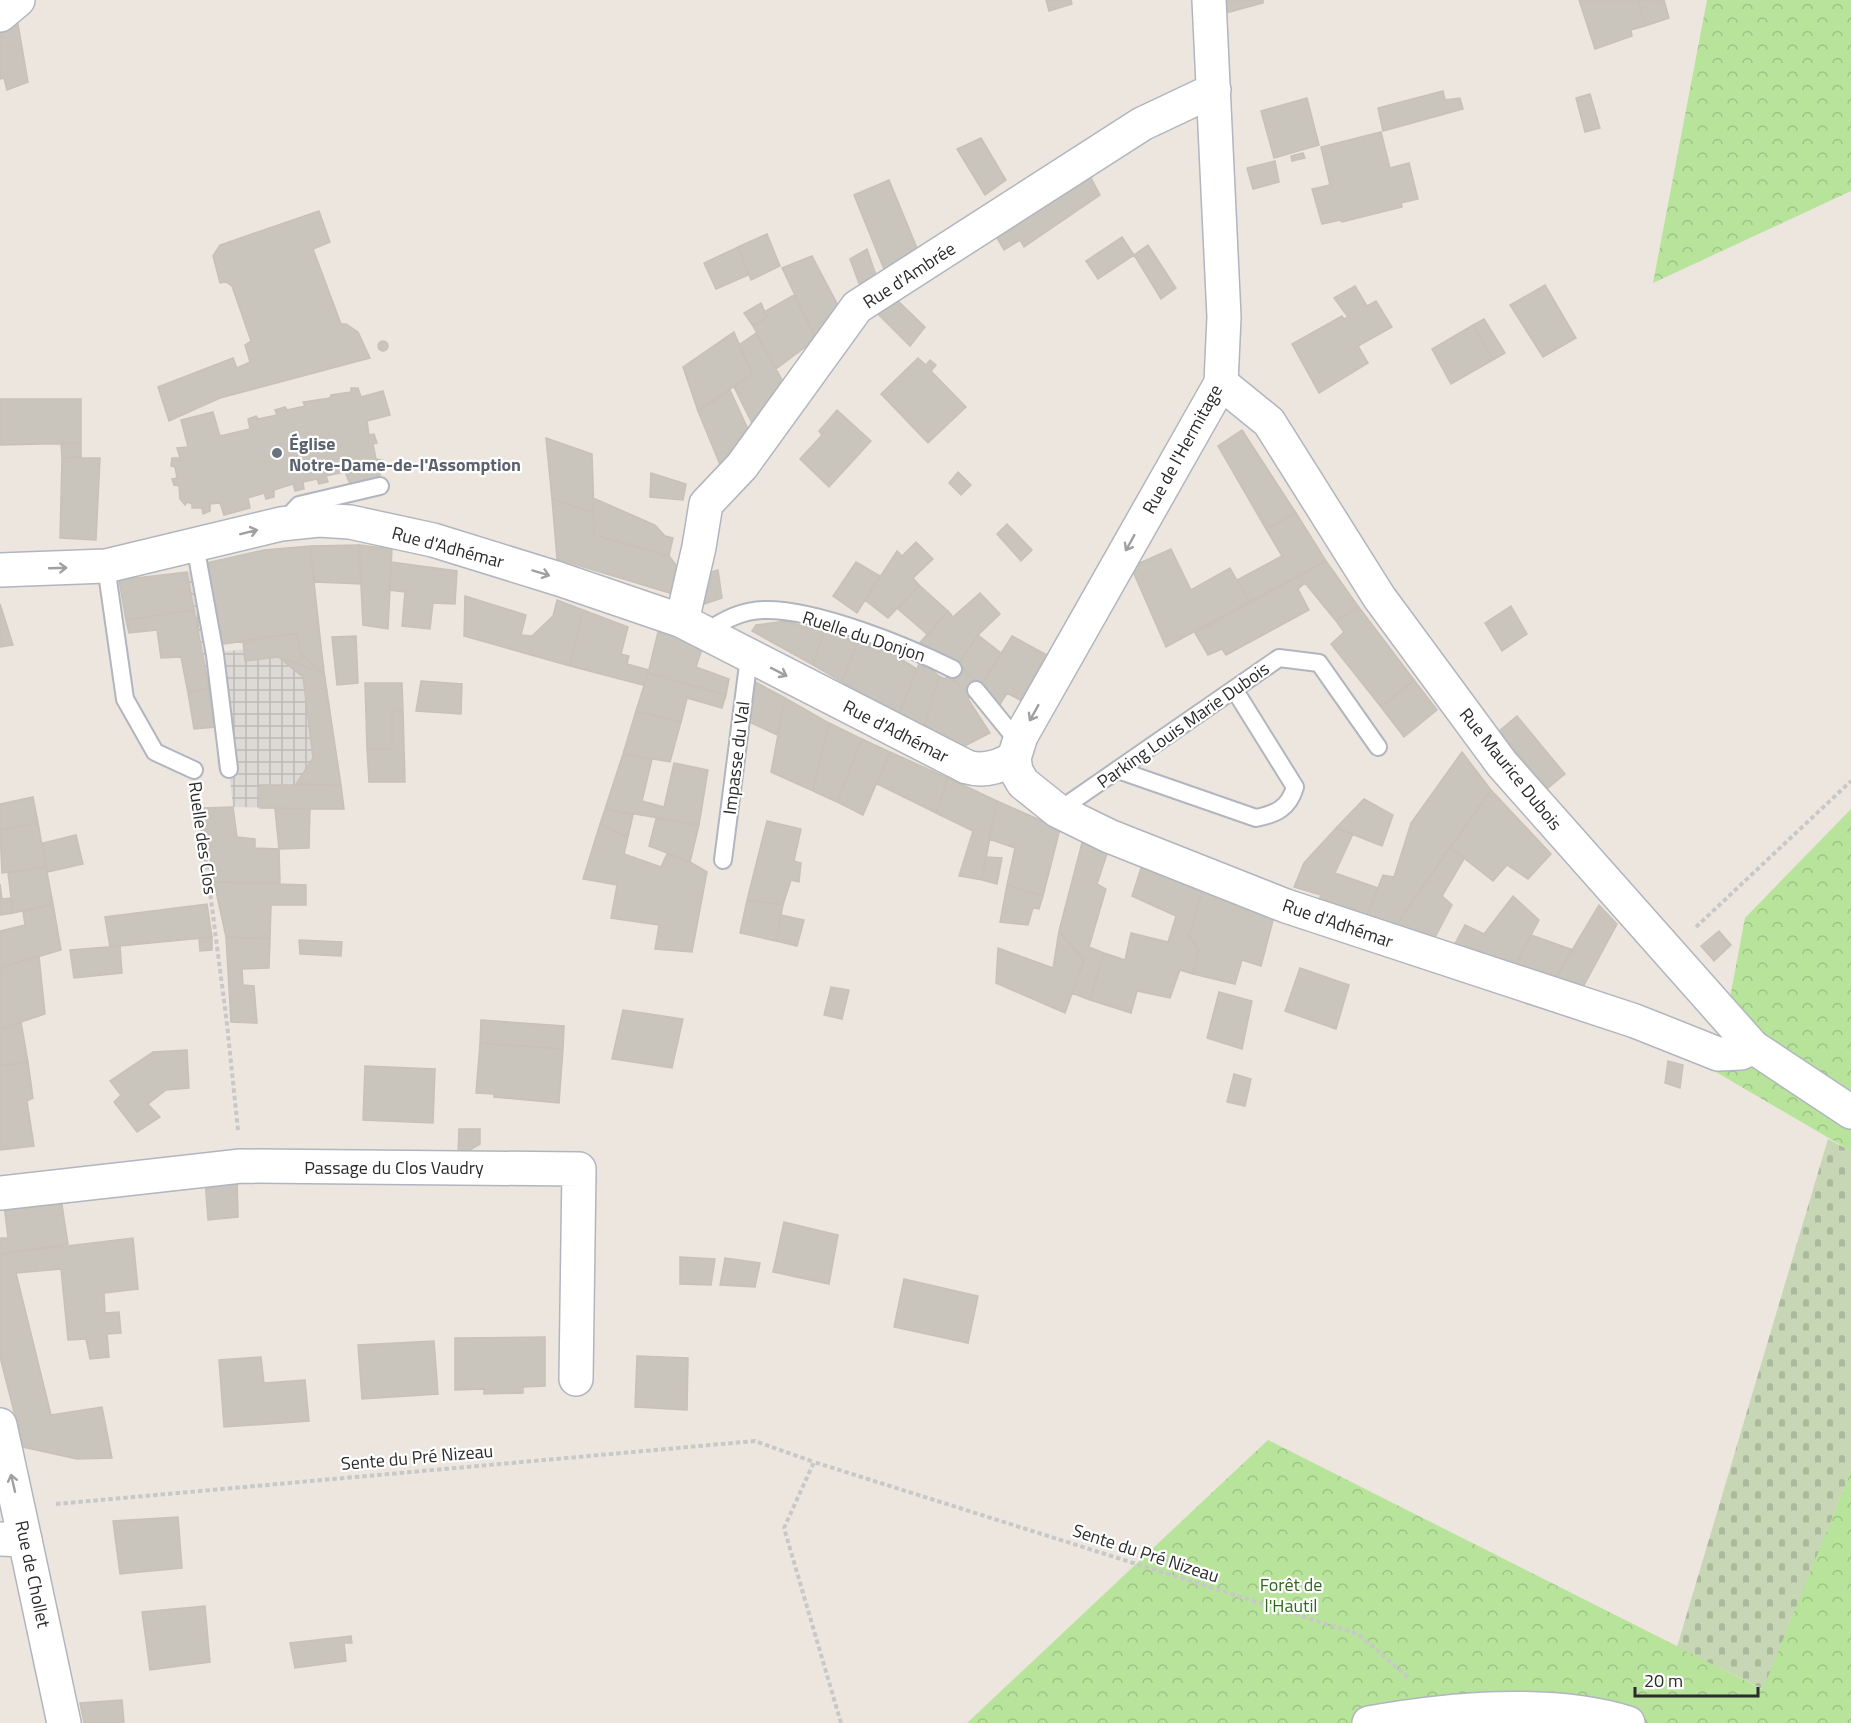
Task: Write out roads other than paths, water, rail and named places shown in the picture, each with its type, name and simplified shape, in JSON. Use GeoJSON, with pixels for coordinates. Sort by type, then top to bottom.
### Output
{"type":"FeatureCollection","features":[{"type":"Feature","properties":{"kind":"street"},"geometry":{"type":"LineString","coordinates":[[0,15],[18,0]]}},
{"type":"Feature","properties":{"kind":"street","name":"Rue de l'Hermitage"},"geometry":{"type":"LineString","coordinates":[[1017,751],[1221,382],[1224,317],[1209,0]]}},
{"type":"Feature","properties":{"kind":"street","name":"Rue d'Ambrée"},"geometry":{"type":"LineString","coordinates":[[694,627],[699,547],[706,504],[742,466],[858,307],[1142,124],[1214,90]]}},
{"type":"Feature","properties":{"kind":"street","name":"Rue Maurice Dubois"},"geometry":{"type":"LineString","coordinates":[[1221,382],[1269,422],[1379,597],[1502,765],[1753,1047],[1851,1112]]}},
{"type":"Feature","properties":{"kind":"street","name":"Rue d'Adhémar"},"geometry":{"type":"LineString","coordinates":[[0,570],[106,566],[281,524],[319,520],[350,522],[433,540],[559,579],[694,627],[967,767],[975,769],[999,767],[1017,751]]}},
{"type":"Feature","properties":{"kind":"street","name":"Rue d'Adhémar"},"geometry":{"type":"LineString","coordinates":[[1017,751],[1016,771],[1023,783],[1058,811],[1109,836],[1286,906],[1635,1022],[1718,1054],[1741,1053],[1753,1047]]}},
{"type":"Feature","properties":{"kind":"street","name":"Passage du Clos Vaudry"},"geometry":{"type":"LineString","coordinates":[[0,1192],[241,1166],[579,1169],[576,1379]]}},
{"type":"Feature","properties":{"kind":"street","name":"Rue de Chollet"},"geometry":{"type":"LineString","coordinates":[[0,1425],[19,1508],[13,1540],[64,1723]]}},
{"type":"Feature","properties":{"kind":"street"},"geometry":{"type":"LineString","coordinates":[[1369,1723],[1447,1711],[1510,1710],[1598,1714],[1628,1723]]}},
{"type":"Feature","properties":{"kind":"lane"},"geometry":{"type":"LineString","coordinates":[[281,524],[299,505],[380,486]]}},
{"type":"Feature","properties":{"kind":"lane","name":"Ruelle des Clos"},"geometry":{"type":"LineString","coordinates":[[195,545],[215,656],[229,769]]}},
{"type":"Feature","properties":{"kind":"lane"},"geometry":{"type":"LineString","coordinates":[[106,566],[124,699],[155,752],[194,770]]}},
{"type":"Feature","properties":{"kind":"lane","name":"Ruelle du Donjon"},"geometry":{"type":"LineString","coordinates":[[694,627],[764,610],[813,615],[923,654],[952,669]]}},
{"type":"Feature","properties":{"kind":"lane","name":"Impasse du Val"},"geometry":{"type":"LineString","coordinates":[[723,860],[749,657]]}},
{"type":"Feature","properties":{"kind":"lane","name":"Parking Louis Marie Dubois"},"geometry":{"type":"LineString","coordinates":[[1058,811],[1279,658],[1319,663],[1378,747]]}},
{"type":"Feature","properties":{"kind":"lane"},"geometry":{"type":"LineString","coordinates":[[1118,770],[1256,818],[1275,815],[1292,800],[1296,787],[1234,689]]}},
{"type":"Feature","properties":{"kind":"lane"},"geometry":{"type":"LineString","coordinates":[[976,690],[1017,751]]}},
{"type":"Feature","properties":{"kind":"place","name":"Église Notre-Dame-de-l'Assomption"},"geometry":{"type":"Point","coordinates":[277,453]}},
{"type":"Feature","properties":{"kind":"park label","name":"Forêt de l'Hautil"},"geometry":{"type":"Point","coordinates":[1291,1594]}}]}
